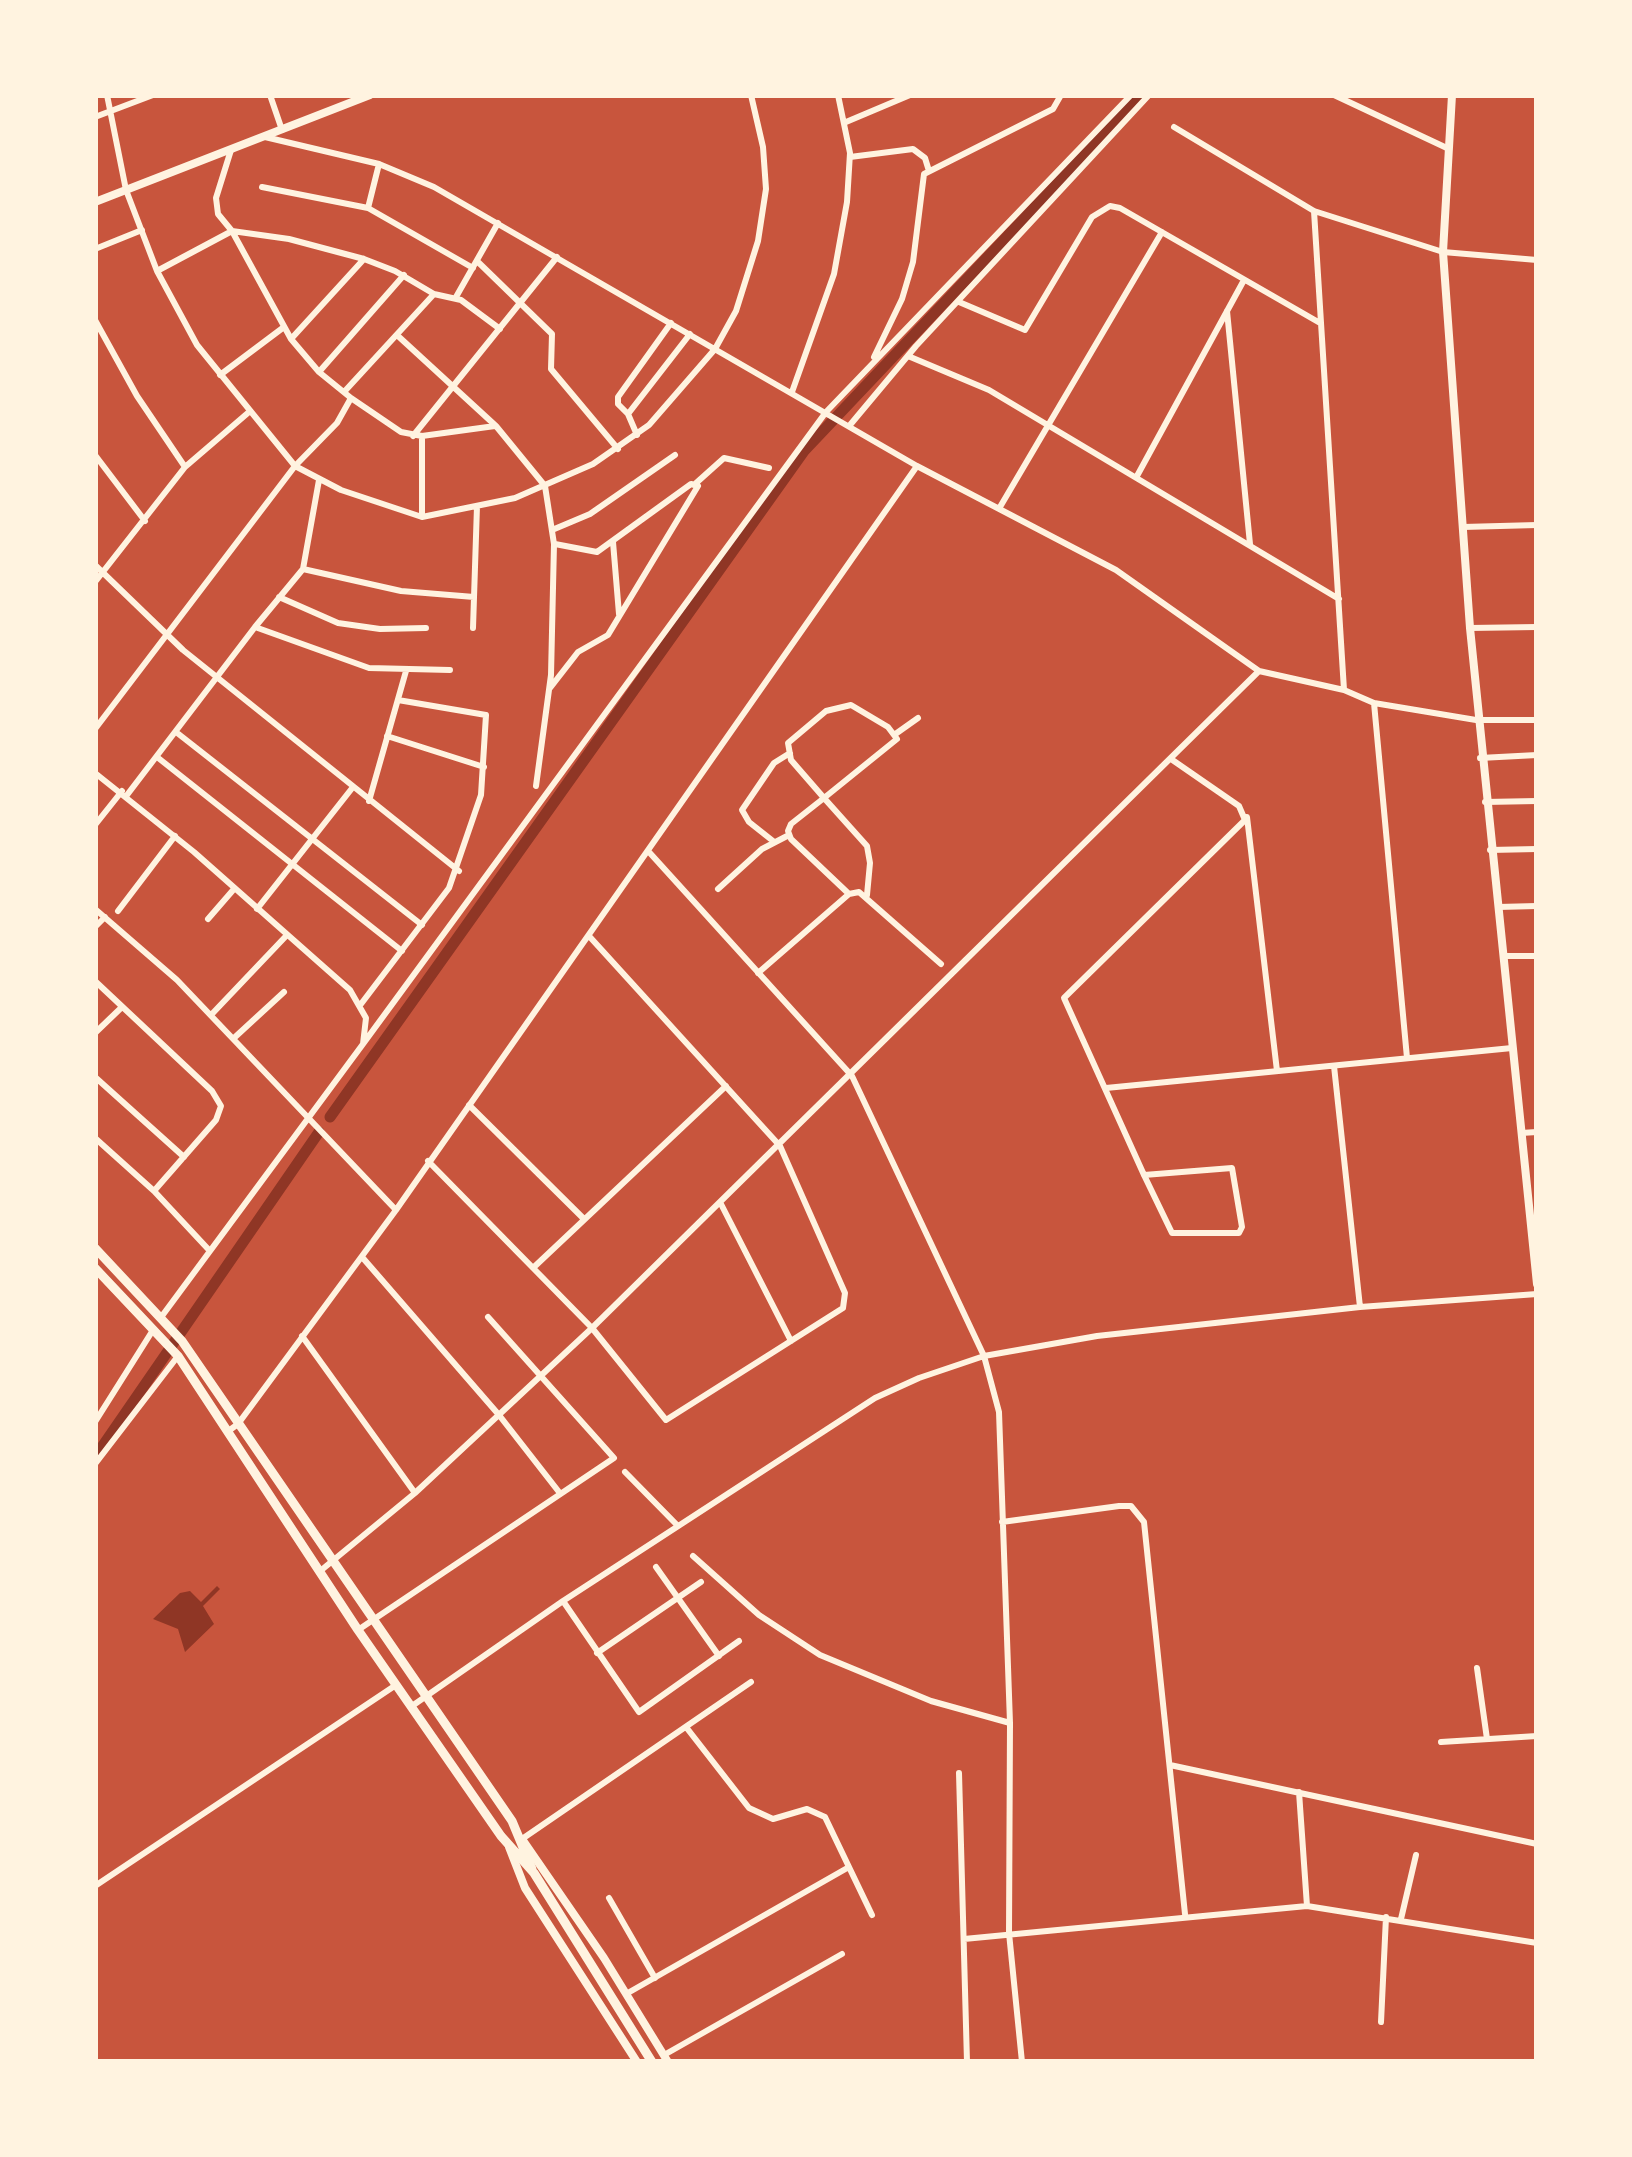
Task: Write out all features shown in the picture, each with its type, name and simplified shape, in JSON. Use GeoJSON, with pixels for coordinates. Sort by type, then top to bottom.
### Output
{"type":"FeatureCollection","features":[{"type":"Feature","properties":{"kind":"main road"},"geometry":{"type":"LineString","coordinates":[[95,1248],[182,1341],[522,1839],[534,1874]]}},
{"type":"Feature","properties":{"kind":"main road"},"geometry":{"type":"LineString","coordinates":[[95,1268],[176,1354],[358,1630],[507,1842],[534,1874],[652,2062]]}},
{"type":"Feature","properties":{"kind":"street"},"geometry":{"type":"LineString","coordinates":[[107,95],[126,190],[157,271],[197,345],[295,466],[319,479],[422,517],[545,486],[618,449],[670,405],[715,349],[741,294],[758,242],[766,189],[763,147],[751,95]]}},
{"type":"Feature","properties":{"kind":"street"},"geometry":{"type":"LineString","coordinates":[[95,117],[153,95]]}},
{"type":"Feature","properties":{"kind":"street"},"geometry":{"type":"LineString","coordinates":[[270,95],[282,130]]}},
{"type":"Feature","properties":{"kind":"street"},"geometry":{"type":"LineString","coordinates":[[95,202],[370,95]]}},
{"type":"Feature","properties":{"kind":"street"},"geometry":{"type":"LineString","coordinates":[[792,392],[834,274],[850,158],[838,95]]}},
{"type":"Feature","properties":{"kind":"street"},"geometry":{"type":"LineString","coordinates":[[846,122],[910,95]]}},
{"type":"Feature","properties":{"kind":"street"},"geometry":{"type":"LineString","coordinates":[[868,368],[902,298],[913,262],[922,178],[929,170],[1054,109],[1061,95]]}},
{"type":"Feature","properties":{"kind":"street"},"geometry":{"type":"LineString","coordinates":[[162,1316],[828,413],[1131,95]]}},
{"type":"Feature","properties":{"kind":"street"},"geometry":{"type":"LineString","coordinates":[[850,426],[908,356],[1150,95]]}},
{"type":"Feature","properties":{"kind":"street"},"geometry":{"type":"LineString","coordinates":[[1334,95],[1449,149]]}},
{"type":"Feature","properties":{"kind":"street"},"geometry":{"type":"LineString","coordinates":[[1452,95],[1443,252],[1476,720],[1521,1133],[1532,1188],[1537,1284]]}},
{"type":"Feature","properties":{"kind":"street"},"geometry":{"type":"LineString","coordinates":[[1174,127],[1314,211],[1443,252],[1537,260]]}},
{"type":"Feature","properties":{"kind":"street"},"geometry":{"type":"LineString","coordinates":[[264,136],[379,164],[434,187],[917,466],[1116,570],[1260,670],[1344,690],[1374,703],[1476,720],[1537,720]]}},
{"type":"Feature","properties":{"kind":"street"},"geometry":{"type":"LineString","coordinates":[[850,158],[914,149],[926,158],[929,170]]}},
{"type":"Feature","properties":{"kind":"street"},"geometry":{"type":"LineString","coordinates":[[231,150],[216,198],[218,214],[232,231],[290,339],[319,372],[347,395],[418,436],[496,426]]}},
{"type":"Feature","properties":{"kind":"street"},"geometry":{"type":"LineString","coordinates":[[368,208],[379,164]]}},
{"type":"Feature","properties":{"kind":"street"},"geometry":{"type":"LineString","coordinates":[[262,187],[368,208],[475,264],[523,303],[554,338],[552,370],[618,449]]}},
{"type":"Feature","properties":{"kind":"street"},"geometry":{"type":"LineString","coordinates":[[959,302],[1025,330],[1100,210],[1120,208],[1322,324]]}},
{"type":"Feature","properties":{"kind":"street"},"geometry":{"type":"LineString","coordinates":[[1314,211],[1344,690]]}},
{"type":"Feature","properties":{"kind":"street"},"geometry":{"type":"LineString","coordinates":[[456,298],[498,223]]}},
{"type":"Feature","properties":{"kind":"street"},"geometry":{"type":"LineString","coordinates":[[95,249],[142,230]]}},
{"type":"Feature","properties":{"kind":"street"},"geometry":{"type":"LineString","coordinates":[[157,271],[232,231],[289,240],[364,259],[404,275],[434,294],[456,298],[500,329]]}},
{"type":"Feature","properties":{"kind":"street"},"geometry":{"type":"LineString","coordinates":[[1000,507],[1162,232]]}},
{"type":"Feature","properties":{"kind":"street"},"geometry":{"type":"LineString","coordinates":[[422,517],[418,436],[453,385],[523,303],[557,256]]}},
{"type":"Feature","properties":{"kind":"street"},"geometry":{"type":"LineString","coordinates":[[290,339],[364,259]]}},
{"type":"Feature","properties":{"kind":"street"},"geometry":{"type":"LineString","coordinates":[[319,372],[404,275]]}},
{"type":"Feature","properties":{"kind":"street"},"geometry":{"type":"LineString","coordinates":[[1136,476],[1244,280]]}},
{"type":"Feature","properties":{"kind":"street"},"geometry":{"type":"LineString","coordinates":[[95,729],[295,466],[337,423],[347,395],[434,294]]}},
{"type":"Feature","properties":{"kind":"street"},"geometry":{"type":"LineString","coordinates":[[1227,311],[1250,545]]}},
{"type":"Feature","properties":{"kind":"street"},"geometry":{"type":"LineString","coordinates":[[95,320],[128,382],[185,467]]}},
{"type":"Feature","properties":{"kind":"street"},"geometry":{"type":"LineString","coordinates":[[637,435],[628,414],[618,404],[618,397],[671,323]]}},
{"type":"Feature","properties":{"kind":"street"},"geometry":{"type":"LineString","coordinates":[[220,375],[284,327]]}},
{"type":"Feature","properties":{"kind":"street"},"geometry":{"type":"LineString","coordinates":[[628,414],[690,334]]}},
{"type":"Feature","properties":{"kind":"street"},"geometry":{"type":"LineString","coordinates":[[398,336],[496,426],[545,486],[554,544],[549,689],[536,786]]}},
{"type":"Feature","properties":{"kind":"street"},"geometry":{"type":"LineString","coordinates":[[908,356],[989,390],[1339,599]]}},
{"type":"Feature","properties":{"kind":"street"},"geometry":{"type":"LineString","coordinates":[[95,582],[185,467],[249,412]]}},
{"type":"Feature","properties":{"kind":"street"},"geometry":{"type":"LineString","coordinates":[[95,456],[145,521]]}},
{"type":"Feature","properties":{"kind":"street"},"geometry":{"type":"LineString","coordinates":[[552,530],[603,506],[675,456]]}},
{"type":"Feature","properties":{"kind":"street"},"geometry":{"type":"LineString","coordinates":[[554,544],[588,554],[612,542],[695,484],[724,458],[769,468]]}},
{"type":"Feature","properties":{"kind":"street"},"geometry":{"type":"LineString","coordinates":[[226,1432],[238,1424],[396,1210],[917,466]]}},
{"type":"Feature","properties":{"kind":"street"},"geometry":{"type":"LineString","coordinates":[[95,825],[157,757],[303,569],[319,479]]}},
{"type":"Feature","properties":{"kind":"street"},"geometry":{"type":"LineString","coordinates":[[549,689],[578,652],[604,640],[697,490],[695,484]]}},
{"type":"Feature","properties":{"kind":"street"},"geometry":{"type":"LineString","coordinates":[[473,628],[476,506]]}},
{"type":"Feature","properties":{"kind":"street"},"geometry":{"type":"LineString","coordinates":[[1463,526],[1537,525]]}},
{"type":"Feature","properties":{"kind":"street"},"geometry":{"type":"LineString","coordinates":[[612,542],[619,616]]}},
{"type":"Feature","properties":{"kind":"street"},"geometry":{"type":"LineString","coordinates":[[95,565],[168,637],[459,870]]}},
{"type":"Feature","properties":{"kind":"street"},"geometry":{"type":"LineString","coordinates":[[303,569],[401,590],[474,597]]}},
{"type":"Feature","properties":{"kind":"street"},"geometry":{"type":"LineString","coordinates":[[278,597],[338,623],[380,629],[426,628]]}},
{"type":"Feature","properties":{"kind":"street"},"geometry":{"type":"LineString","coordinates":[[1470,628],[1537,626]]}},
{"type":"Feature","properties":{"kind":"street"},"geometry":{"type":"LineString","coordinates":[[255,627],[342,662],[406,670],[450,670]]}},
{"type":"Feature","properties":{"kind":"street"},"geometry":{"type":"LineString","coordinates":[[369,801],[406,670]]}},
{"type":"Feature","properties":{"kind":"street"},"geometry":{"type":"LineString","coordinates":[[320,1572],[415,1492],[592,1328],[1260,670]]}},
{"type":"Feature","properties":{"kind":"street"},"geometry":{"type":"LineString","coordinates":[[361,1004],[459,870],[481,795],[486,715],[398,700]]}},
{"type":"Feature","properties":{"kind":"street"},"geometry":{"type":"LineString","coordinates":[[1374,703],[1407,1058]]}},
{"type":"Feature","properties":{"kind":"street"},"geometry":{"type":"LineString","coordinates":[[789,835],[791,824],[824,798],[898,739],[851,705],[826,712],[788,744],[790,753],[824,798],[866,846],[870,863],[867,895]]}},
{"type":"Feature","properties":{"kind":"street"},"geometry":{"type":"LineString","coordinates":[[894,735],[918,718]]}},
{"type":"Feature","properties":{"kind":"street"},"geometry":{"type":"LineString","coordinates":[[176,732],[422,925]]}},
{"type":"Feature","properties":{"kind":"street"},"geometry":{"type":"LineString","coordinates":[[388,736],[484,767]]}},
{"type":"Feature","properties":{"kind":"street"},"geometry":{"type":"LineString","coordinates":[[773,841],[742,810],[774,763],[790,753]]}},
{"type":"Feature","properties":{"kind":"street"},"geometry":{"type":"LineString","coordinates":[[1480,758],[1537,755]]}},
{"type":"Feature","properties":{"kind":"street"},"geometry":{"type":"LineString","coordinates":[[157,757],[402,951]]}},
{"type":"Feature","properties":{"kind":"street"},"geometry":{"type":"LineString","coordinates":[[1171,758],[1246,816],[1278,1071]]}},
{"type":"Feature","properties":{"kind":"street"},"geometry":{"type":"LineString","coordinates":[[95,773],[175,836],[361,1004],[367,1029],[363,1044]]}},
{"type":"Feature","properties":{"kind":"street"},"geometry":{"type":"LineString","coordinates":[[257,909],[353,787]]}},
{"type":"Feature","properties":{"kind":"street"},"geometry":{"type":"LineString","coordinates":[[1485,802],[1537,801]]}},
{"type":"Feature","properties":{"kind":"street"},"geometry":{"type":"LineString","coordinates":[[1144,1176],[1232,1168],[1242,1226],[1239,1233],[1172,1232],[1144,1176],[1064,998],[1246,816]]}},
{"type":"Feature","properties":{"kind":"street"},"geometry":{"type":"LineString","coordinates":[[718,889],[773,841],[789,835]]}},
{"type":"Feature","properties":{"kind":"street"},"geometry":{"type":"LineString","coordinates":[[789,835],[849,894],[867,895],[941,964]]}},
{"type":"Feature","properties":{"kind":"street"},"geometry":{"type":"LineString","coordinates":[[118,911],[175,836]]}},
{"type":"Feature","properties":{"kind":"street"},"geometry":{"type":"LineString","coordinates":[[1490,850],[1537,849]]}},
{"type":"Feature","properties":{"kind":"street"},"geometry":{"type":"LineString","coordinates":[[649,852],[852,1076],[984,1356],[999,1412],[1010,1724],[1009,1933],[1022,2062]]}},
{"type":"Feature","properties":{"kind":"street"},"geometry":{"type":"LineString","coordinates":[[208,919],[234,889]]}},
{"type":"Feature","properties":{"kind":"street"},"geometry":{"type":"LineString","coordinates":[[758,972],[849,894]]}},
{"type":"Feature","properties":{"kind":"street"},"geometry":{"type":"LineString","coordinates":[[1496,907],[1537,906]]}},
{"type":"Feature","properties":{"kind":"street"},"geometry":{"type":"LineString","coordinates":[[95,909],[153,956],[396,1210]]}},
{"type":"Feature","properties":{"kind":"street"},"geometry":{"type":"LineString","coordinates":[[95,927],[105,917]]}},
{"type":"Feature","properties":{"kind":"street"},"geometry":{"type":"LineString","coordinates":[[211,1015],[287,935]]}},
{"type":"Feature","properties":{"kind":"street"},"geometry":{"type":"LineString","coordinates":[[428,1161],[592,1328],[666,1420],[844,1308],[846,1302],[780,1146],[590,936]]}},
{"type":"Feature","properties":{"kind":"street"},"geometry":{"type":"LineString","coordinates":[[1502,956],[1537,956]]}},
{"type":"Feature","properties":{"kind":"street"},"geometry":{"type":"LineString","coordinates":[[95,981],[218,1097],[221,1106],[216,1120],[154,1190]]}},
{"type":"Feature","properties":{"kind":"street"},"geometry":{"type":"LineString","coordinates":[[234,1038],[284,992]]}},
{"type":"Feature","properties":{"kind":"street"},"geometry":{"type":"LineString","coordinates":[[95,1033],[122,1007]]}},
{"type":"Feature","properties":{"kind":"street"},"geometry":{"type":"LineString","coordinates":[[1106,1088],[1512,1048]]}},
{"type":"Feature","properties":{"kind":"street"},"geometry":{"type":"LineString","coordinates":[[1334,1066],[1360,1307]]}},
{"type":"Feature","properties":{"kind":"street"},"geometry":{"type":"LineString","coordinates":[[95,1077],[184,1157]]}},
{"type":"Feature","properties":{"kind":"street"},"geometry":{"type":"LineString","coordinates":[[533,1268],[726,1086]]}},
{"type":"Feature","properties":{"kind":"street"},"geometry":{"type":"LineString","coordinates":[[469,1104],[583,1218]]}},
{"type":"Feature","properties":{"kind":"street"},"geometry":{"type":"LineString","coordinates":[[1521,1133],[1537,1132]]}},
{"type":"Feature","properties":{"kind":"street"},"geometry":{"type":"LineString","coordinates":[[95,1138],[154,1190],[209,1250]]}},
{"type":"Feature","properties":{"kind":"street"},"geometry":{"type":"LineString","coordinates":[[95,1152],[102,1146]]}},
{"type":"Feature","properties":{"kind":"street"},"geometry":{"type":"LineString","coordinates":[[721,1204],[791,1341]]}},
{"type":"Feature","properties":{"kind":"street"},"geometry":{"type":"LineString","coordinates":[[362,1257],[499,1415],[559,1492]]}},
{"type":"Feature","properties":{"kind":"street"},"geometry":{"type":"LineString","coordinates":[[412,1706],[563,1601],[875,1398],[984,1356],[1097,1336],[1360,1307],[1537,1294]]}},
{"type":"Feature","properties":{"kind":"street"},"geometry":{"type":"LineString","coordinates":[[358,1630],[614,1458],[488,1317]]}},
{"type":"Feature","properties":{"kind":"street"},"geometry":{"type":"LineString","coordinates":[[95,1422],[154,1327]]}},
{"type":"Feature","properties":{"kind":"street"},"geometry":{"type":"LineString","coordinates":[[302,1336],[415,1492]]}},
{"type":"Feature","properties":{"kind":"street"},"geometry":{"type":"LineString","coordinates":[[95,1464],[176,1354]]}},
{"type":"Feature","properties":{"kind":"street"},"geometry":{"type":"LineString","coordinates":[[625,1472],[678,1526]]}},
{"type":"Feature","properties":{"kind":"street"},"geometry":{"type":"LineString","coordinates":[[1002,1522],[1120,1506],[1139,1512],[1149,1534],[1185,1914]]}},
{"type":"Feature","properties":{"kind":"street"},"geometry":{"type":"LineString","coordinates":[[693,1556],[759,1616],[820,1655],[932,1702],[1010,1724]]}},
{"type":"Feature","properties":{"kind":"street"},"geometry":{"type":"LineString","coordinates":[[656,1567],[719,1656]]}},
{"type":"Feature","properties":{"kind":"street"},"geometry":{"type":"LineString","coordinates":[[597,1653],[702,1582]]}},
{"type":"Feature","properties":{"kind":"street"},"geometry":{"type":"LineString","coordinates":[[563,1601],[639,1712],[739,1641]]}},
{"type":"Feature","properties":{"kind":"street"},"geometry":{"type":"LineString","coordinates":[[1477,1668],[1487,1740]]}},
{"type":"Feature","properties":{"kind":"street"},"geometry":{"type":"LineString","coordinates":[[752,1682],[522,1839],[666,2058],[842,1954]]}},
{"type":"Feature","properties":{"kind":"street"},"geometry":{"type":"LineString","coordinates":[[95,1886],[397,1684]]}},
{"type":"Feature","properties":{"kind":"street"},"geometry":{"type":"LineString","coordinates":[[686,1726],[749,1808],[774,1819],[807,1808],[818,1810],[872,1915]]}},
{"type":"Feature","properties":{"kind":"street"},"geometry":{"type":"LineString","coordinates":[[1441,1742],[1537,1736]]}},
{"type":"Feature","properties":{"kind":"street"},"geometry":{"type":"LineString","coordinates":[[1170,1765],[1537,1844]]}},
{"type":"Feature","properties":{"kind":"street"},"geometry":{"type":"LineString","coordinates":[[959,1773],[967,2062]]}},
{"type":"Feature","properties":{"kind":"street"},"geometry":{"type":"LineString","coordinates":[[1299,1792],[1307,1906]]}},
{"type":"Feature","properties":{"kind":"street"},"geometry":{"type":"LineString","coordinates":[[507,1842],[525,1888],[637,2062]]}},
{"type":"Feature","properties":{"kind":"street"},"geometry":{"type":"LineString","coordinates":[[1401,1919],[1416,1855]]}},
{"type":"Feature","properties":{"kind":"street"},"geometry":{"type":"LineString","coordinates":[[626,1994],[849,1868]]}},
{"type":"Feature","properties":{"kind":"street"},"geometry":{"type":"LineString","coordinates":[[609,1898],[654,1978]]}},
{"type":"Feature","properties":{"kind":"street"},"geometry":{"type":"LineString","coordinates":[[964,1939],[1185,1914],[1307,1906],[1537,1943]]}},
{"type":"Feature","properties":{"kind":"street"},"geometry":{"type":"LineString","coordinates":[[1381,2022],[1386,1916]]}},
{"type":"Feature","properties":{"kind":"shaded area"},"geometry":{"type":"Polygon","coordinates":[[[217,1586],[220,1589],[203,1606],[214,1624],[185,1652],[178,1629],[153,1619],[180,1593],[190,1591],[201,1602],[217,1586]]]}},
{"type":"Feature","properties":{"kind":"waterway"},"geometry":{"type":"LineString","coordinates":[[330,1117],[804,451],[1141,95]]}},
{"type":"Feature","properties":{"kind":"waterway"},"geometry":{"type":"LineString","coordinates":[[95,1457],[319,1132]]}}]}
